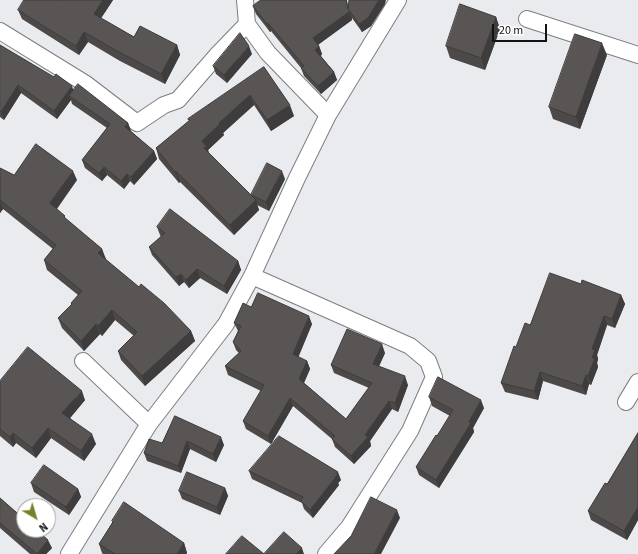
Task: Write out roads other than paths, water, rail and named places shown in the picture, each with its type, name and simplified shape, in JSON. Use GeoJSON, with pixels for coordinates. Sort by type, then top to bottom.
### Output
{"type":"FeatureCollection","features":[{"type":"Feature","properties":{"kind":"street"},"geometry":{"type":"LineString","coordinates":[[245,0],[248,24],[268,52],[328,115]]}},
{"type":"Feature","properties":{"kind":"street"},"geometry":{"type":"LineString","coordinates":[[69,554],[149,424],[226,324],[252,276],[328,115],[398,0]]}},
{"type":"Feature","properties":{"kind":"street"},"geometry":{"type":"LineString","coordinates":[[527,19],[638,55]]}},
{"type":"Feature","properties":{"kind":"street"},"geometry":{"type":"LineString","coordinates":[[0,31],[86,84],[137,123],[164,105],[178,100],[218,54],[248,24]]}},
{"type":"Feature","properties":{"kind":"street"},"geometry":{"type":"LineString","coordinates":[[252,276],[410,346],[428,361],[434,377],[410,431],[349,527],[326,554]]}},
{"type":"Feature","properties":{"kind":"street"},"geometry":{"type":"LineString","coordinates":[[83,360],[149,424]]}},
{"type":"Feature","properties":{"kind":"street"},"geometry":{"type":"LineString","coordinates":[[626,402],[638,382]]}}]}
